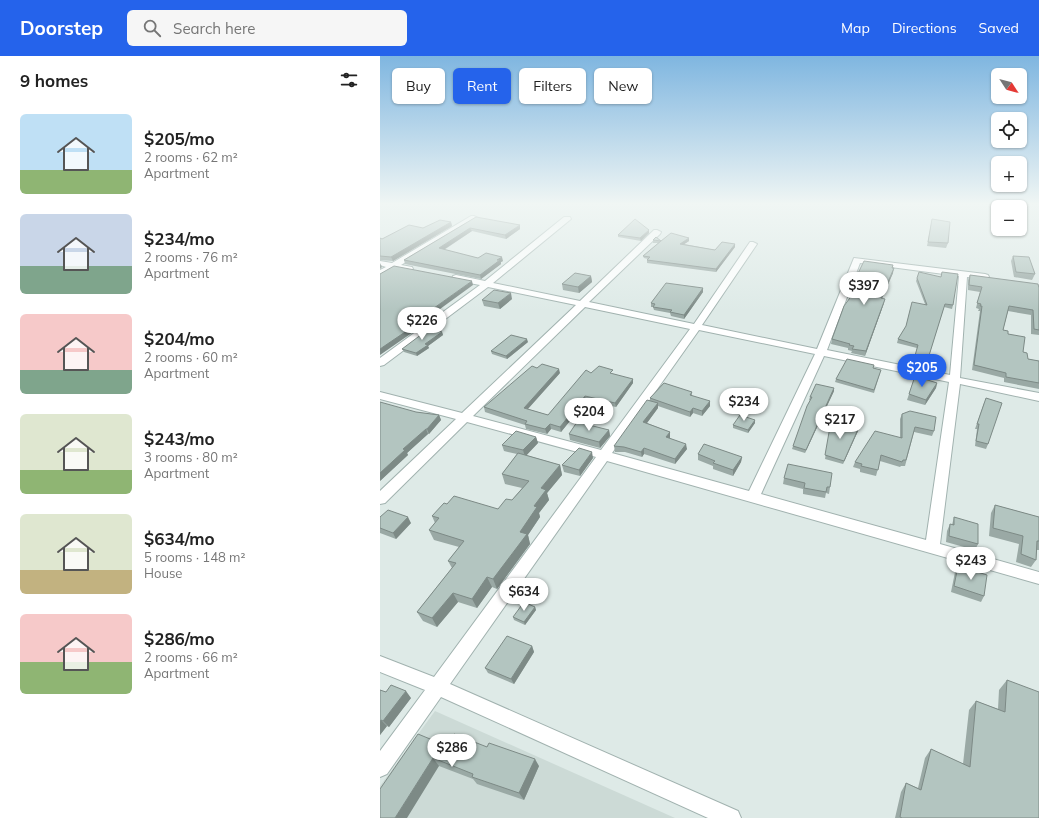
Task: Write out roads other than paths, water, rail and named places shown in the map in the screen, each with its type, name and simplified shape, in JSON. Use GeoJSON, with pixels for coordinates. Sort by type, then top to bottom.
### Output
{"type":"FeatureCollection","features":[{"type":"Feature","properties":{"kind":"street"},"geometry":{"type":"LineString","coordinates":[[380,274],[436,241]]}},
{"type":"Feature","properties":{"kind":"street"},"geometry":{"type":"LineString","coordinates":[[380,363],[487,284],[540,241]]}},
{"type":"Feature","properties":{"kind":"street"},"geometry":{"type":"LineString","coordinates":[[380,499],[648,241]]}},
{"type":"Feature","properties":{"kind":"street"},"geometry":{"type":"LineString","coordinates":[[380,767],[697,326],[753,244]]}},
{"type":"Feature","properties":{"kind":"street"},"geometry":{"type":"LineString","coordinates":[[753,497],[821,352],[858,260],[994,278]]}},
{"type":"Feature","properties":{"kind":"street"},"geometry":{"type":"LineString","coordinates":[[380,263],[422,271]]}},
{"type":"Feature","properties":{"kind":"street"},"geometry":{"type":"LineString","coordinates":[[932,547],[955,379],[963,274]]}},
{"type":"Feature","properties":{"kind":"street"},"geometry":{"type":"LineString","coordinates":[[444,276],[697,326],[1039,397]]}},
{"type":"Feature","properties":{"kind":"street"},"geometry":{"type":"LineString","coordinates":[[380,395],[603,455],[1039,578]]}},
{"type":"Feature","properties":{"kind":"street"},"geometry":{"type":"LineString","coordinates":[[380,664],[438,687],[732,818]]}}]}
